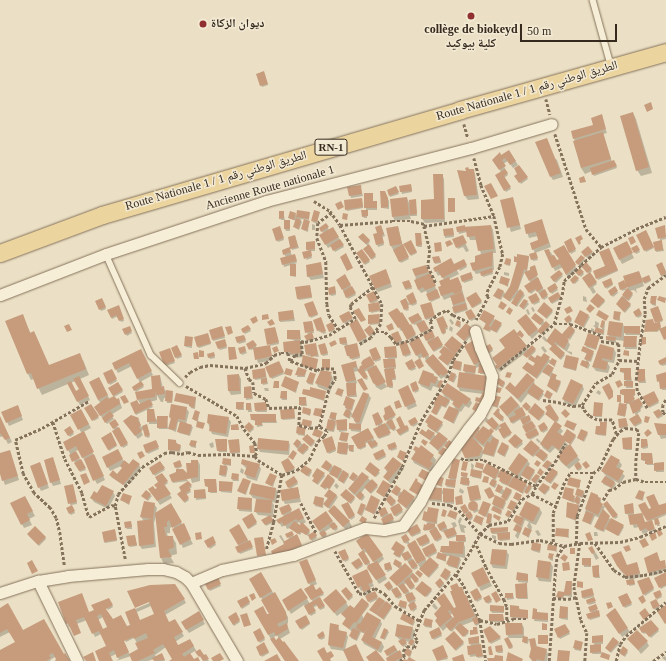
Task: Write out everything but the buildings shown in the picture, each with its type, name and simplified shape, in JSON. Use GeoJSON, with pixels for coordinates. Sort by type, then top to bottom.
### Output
{"type":"FeatureCollection","features":[{"type":"Feature","properties":{"kind":"main road","name":"Route Nationale 1 / الطريق الوطني رقم 1"},"geometry":{"type":"LineString","coordinates":[[0,253],[102,215],[460,110],[666,52]]}},
{"type":"Feature","properties":{"kind":"street","name":"Ancienne Route nationale 1"},"geometry":{"type":"LineString","coordinates":[[0,295],[106,254],[198,222],[295,193],[471,148],[552,124]]}},
{"type":"Feature","properties":{"kind":"street"},"geometry":{"type":"LineString","coordinates":[[190,583],[222,570],[293,555],[356,530],[371,528],[384,530],[403,526],[420,502],[434,474],[480,414],[489,398],[492,376],[480,348],[475,329]]}},
{"type":"Feature","properties":{"kind":"street"},"geometry":{"type":"LineString","coordinates":[[0,593],[38,581],[66,576],[127,570],[163,569],[176,572],[185,577],[190,583],[237,661]]}},
{"type":"Feature","properties":{"kind":"street"},"geometry":{"type":"LineString","coordinates":[[38,581],[77,661]]}},
{"type":"Feature","properties":{"kind":"lane"},"geometry":{"type":"LineString","coordinates":[[593,0],[612,67]]}},
{"type":"Feature","properties":{"kind":"lane"},"geometry":{"type":"LineString","coordinates":[[106,254],[151,356],[180,383]]}},
{"type":"Feature","properties":{"kind":"path"},"geometry":{"type":"LineString","coordinates":[[544,86],[552,124],[586,229],[601,247]]}},
{"type":"Feature","properties":{"kind":"path"},"geometry":{"type":"LineString","coordinates":[[371,528],[376,512],[402,467],[420,421],[447,378],[457,353],[475,329],[476,320],[489,296],[486,294],[500,267],[503,254],[494,216],[481,186],[460,110]]}},
{"type":"Feature","properties":{"kind":"path"},"geometry":{"type":"LineString","coordinates":[[295,193],[316,202],[332,213],[340,225],[382,304],[381,324],[371,338],[360,344]]}},
{"type":"Feature","properties":{"kind":"path"},"geometry":{"type":"LineString","coordinates":[[332,213],[318,223],[317,238],[326,262],[327,304],[329,314],[338,329]]}},
{"type":"Feature","properties":{"kind":"path"},"geometry":{"type":"LineString","coordinates":[[424,226],[494,216]]}},
{"type":"Feature","properties":{"kind":"path"},"geometry":{"type":"LineString","coordinates":[[492,376],[554,324],[562,295],[564,281],[601,247],[636,229],[666,217]]}},
{"type":"Feature","properties":{"kind":"path"},"geometry":{"type":"LineString","coordinates":[[340,225],[392,221],[411,221],[425,224],[424,226],[430,250],[428,266],[436,283]]}},
{"type":"Feature","properties":{"kind":"path"},"geometry":{"type":"LineString","coordinates":[[647,408],[637,391],[636,380],[645,314],[644,299],[648,288],[666,275]]}},
{"type":"Feature","properties":{"kind":"path"},"geometry":{"type":"LineString","coordinates":[[290,362],[295,355],[302,354],[302,341],[320,338],[355,319],[350,308],[351,304],[373,287]]}},
{"type":"Feature","properties":{"kind":"path"},"geometry":{"type":"LineString","coordinates":[[376,332],[385,332],[392,337],[396,344],[410,340],[432,329],[430,321],[438,314],[447,310],[475,329]]}},
{"type":"Feature","properties":{"kind":"path"},"geometry":{"type":"LineString","coordinates":[[554,324],[570,324],[602,336],[602,341],[619,344],[619,360],[612,374],[596,383],[582,405]]}},
{"type":"Feature","properties":{"kind":"path"},"geometry":{"type":"LineString","coordinates":[[255,456],[257,453],[255,444],[237,416],[180,383],[190,372],[200,367],[210,365],[245,368],[266,363],[276,354],[281,353],[288,353],[290,362]]}},
{"type":"Feature","properties":{"kind":"path"},"geometry":{"type":"LineString","coordinates":[[619,360],[638,360]]}},
{"type":"Feature","properties":{"kind":"path"},"geometry":{"type":"LineString","coordinates":[[290,362],[317,371],[320,369],[334,369],[335,381],[329,388],[319,428]]}},
{"type":"Feature","properties":{"kind":"path"},"geometry":{"type":"LineString","coordinates":[[245,368],[249,379],[253,382],[254,393],[266,399],[269,408],[278,409],[300,407],[299,425],[310,428],[319,428],[327,431],[318,441],[309,460],[297,470],[282,475]]}},
{"type":"Feature","properties":{"kind":"path"},"geometry":{"type":"LineString","coordinates":[[543,400],[573,406],[582,405]]}},
{"type":"Feature","properties":{"kind":"path"},"geometry":{"type":"LineString","coordinates":[[666,400],[663,405],[663,412],[666,415]]}},
{"type":"Feature","properties":{"kind":"path"},"geometry":{"type":"LineString","coordinates":[[66,576],[56,518],[50,508],[34,493],[23,474],[15,440],[53,422],[89,401]]}},
{"type":"Feature","properties":{"kind":"path"},"geometry":{"type":"LineString","coordinates":[[582,405],[586,414],[597,420],[612,420],[616,434]]}},
{"type":"Feature","properties":{"kind":"path"},"geometry":{"type":"LineString","coordinates":[[53,422],[65,459],[82,492],[90,517],[112,505],[115,506]]}},
{"type":"Feature","properties":{"kind":"path"},"geometry":{"type":"LineString","coordinates":[[585,661],[587,633],[581,620],[574,587],[578,543],[577,516],[593,473],[599,468],[616,434],[625,428],[637,429],[639,433],[636,479]]}},
{"type":"Feature","properties":{"kind":"path"},"geometry":{"type":"LineString","coordinates":[[400,661],[404,657],[403,651],[407,646],[414,648],[418,640],[414,636],[424,610],[431,600],[456,574],[480,534],[489,525],[508,521],[522,499],[532,494],[566,444]]}},
{"type":"Feature","properties":{"kind":"path"},"geometry":{"type":"LineString","coordinates":[[127,570],[115,506],[118,494],[142,467],[164,453],[181,454],[188,452],[198,455],[226,454],[255,456],[258,460],[282,475]]}},
{"type":"Feature","properties":{"kind":"path"},"geometry":{"type":"LineString","coordinates":[[443,461],[454,456],[465,460],[484,460],[536,486]]}},
{"type":"Feature","properties":{"kind":"path"},"geometry":{"type":"LineString","coordinates":[[553,542],[553,513],[563,485],[570,473],[593,473]]}},
{"type":"Feature","properties":{"kind":"path"},"geometry":{"type":"LineString","coordinates":[[265,562],[267,543],[274,522],[282,475]]}},
{"type":"Feature","properties":{"kind":"path"},"geometry":{"type":"LineString","coordinates":[[603,500],[609,490],[614,489],[623,482],[636,479],[645,482],[666,482]]}},
{"type":"Feature","properties":{"kind":"path"},"geometry":{"type":"LineString","coordinates":[[532,494],[556,506]]}},
{"type":"Feature","properties":{"kind":"path"},"geometry":{"type":"LineString","coordinates":[[420,502],[450,505],[459,510],[480,534],[499,543],[511,544],[540,540],[553,542],[564,546],[578,543],[620,542],[640,537],[666,526]]}},
{"type":"Feature","properties":{"kind":"path"},"geometry":{"type":"LineString","coordinates":[[301,503],[359,593],[363,594],[376,588],[385,594],[395,606],[420,621]]}},
{"type":"Feature","properties":{"kind":"path"},"geometry":{"type":"LineString","coordinates":[[475,541],[486,567],[504,599],[507,607],[507,621]]}},
{"type":"Feature","properties":{"kind":"path"},"geometry":{"type":"LineString","coordinates":[[594,543],[614,570],[625,577],[644,576],[666,570]]}},
{"type":"Feature","properties":{"kind":"path"},"geometry":{"type":"LineString","coordinates":[[549,661],[553,598],[558,556],[564,546]]}},
{"type":"Feature","properties":{"kind":"path"},"geometry":{"type":"LineString","coordinates":[[456,574],[464,586],[480,620],[486,661]]}},
{"type":"Feature","properties":{"kind":"path"},"geometry":{"type":"LineString","coordinates":[[553,598],[568,599],[577,597]]}},
{"type":"Feature","properties":{"kind":"path"},"geometry":{"type":"LineString","coordinates":[[616,661],[620,644],[626,636],[666,602]]}},
{"type":"Feature","properties":{"kind":"path"},"geometry":{"type":"LineString","coordinates":[[480,620],[497,624],[513,619],[528,619]]}},
{"type":"Feature","properties":{"kind":"path"},"geometry":{"type":"LineString","coordinates":[[653,661],[666,652]]}},
{"type":"Feature","properties":{"kind":"place","name":"collège de biokeyd كلية بيوكيد"},"geometry":{"type":"Point","coordinates":[471,16]}},
{"type":"Feature","properties":{"kind":"place","name":"ديوان الزكاة"},"geometry":{"type":"Point","coordinates":[203,24]}}]}
